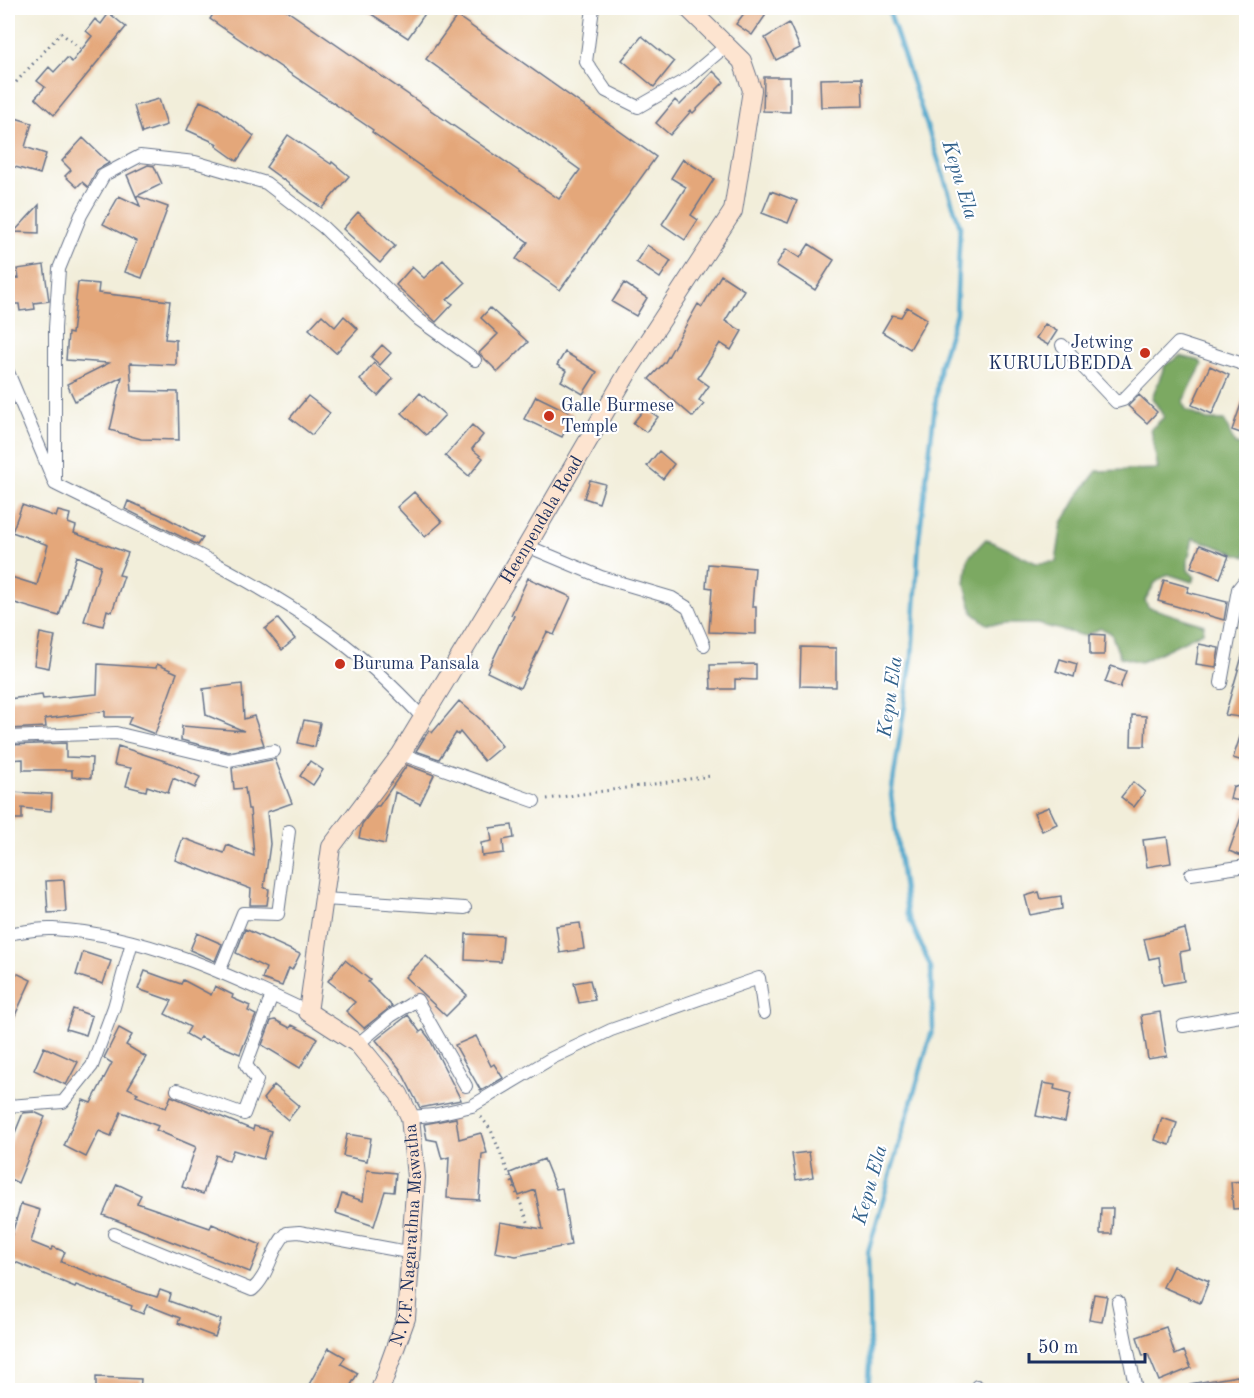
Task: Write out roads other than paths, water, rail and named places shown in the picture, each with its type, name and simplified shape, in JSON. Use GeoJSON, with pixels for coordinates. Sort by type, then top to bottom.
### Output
{"type":"FeatureCollection","features":[{"type":"Feature","properties":{"kind":"street"},"geometry":{"type":"LineString","coordinates":[[593,8],[586,62],[606,91],[638,107],[687,79],[726,46]]}},
{"type":"Feature","properties":{"kind":"street","name":"Heenpendala Road"},"geometry":{"type":"LineString","coordinates":[[308,1012],[331,847],[401,754],[527,546],[631,367],[733,211],[752,90],[742,61],[688,8]]}},
{"type":"Feature","properties":{"kind":"street"},"geometry":{"type":"LineString","coordinates":[[56,484],[55,328],[59,269],[81,215],[104,176],[140,156],[195,162],[266,183],[323,227],[418,319],[475,360]]}},
{"type":"Feature","properties":{"kind":"street"},"geometry":{"type":"LineString","coordinates":[[1062,345],[1116,402],[1123,400],[1178,343],[1246,365]]}},
{"type":"Feature","properties":{"kind":"street"},"geometry":{"type":"LineString","coordinates":[[8,372],[56,484],[232,573],[332,635],[398,692],[423,718]]}},
{"type":"Feature","properties":{"kind":"street"},"geometry":{"type":"LineString","coordinates":[[527,546],[602,577],[672,598],[688,608],[704,645]]}},
{"type":"Feature","properties":{"kind":"street"},"geometry":{"type":"LineString","coordinates":[[1221,683],[1238,589],[1246,579]]}},
{"type":"Feature","properties":{"kind":"street"},"geometry":{"type":"LineString","coordinates":[[8,737],[116,733],[229,760],[274,751]]}},
{"type":"Feature","properties":{"kind":"street"},"geometry":{"type":"LineString","coordinates":[[401,754],[534,801]]}},
{"type":"Feature","properties":{"kind":"street"},"geometry":{"type":"LineString","coordinates":[[219,972],[243,913],[278,914],[289,831]]}},
{"type":"Feature","properties":{"kind":"street"},"geometry":{"type":"LineString","coordinates":[[1191,874],[1246,866]]}},
{"type":"Feature","properties":{"kind":"street"},"geometry":{"type":"LineString","coordinates":[[324,899],[465,908]]}},
{"type":"Feature","properties":{"kind":"street"},"geometry":{"type":"LineString","coordinates":[[8,934],[50,929],[94,933],[132,942],[219,972],[308,1012]]}},
{"type":"Feature","properties":{"kind":"street"},"geometry":{"type":"LineString","coordinates":[[8,1106],[63,1102],[92,1066],[114,1007],[132,942]]}},
{"type":"Feature","properties":{"kind":"street"},"geometry":{"type":"LineString","coordinates":[[410,1117],[433,1115],[472,1106],[552,1058],[610,1030],[759,978],[764,1013]]}},
{"type":"Feature","properties":{"kind":"street"},"geometry":{"type":"LineString","coordinates":[[177,1090],[244,1114],[257,1080],[246,1065],[272,995]]}},
{"type":"Feature","properties":{"kind":"street"},"geometry":{"type":"LineString","coordinates":[[358,1044],[391,1016],[417,1000],[466,1086]]}},
{"type":"Feature","properties":{"kind":"street","name":"N.V.F. Nagarathna Mawatha"},"geometry":{"type":"LineString","coordinates":[[308,1012],[358,1044],[399,1094],[410,1117],[416,1177],[413,1253],[406,1318],[380,1390]]}},
{"type":"Feature","properties":{"kind":"street"},"geometry":{"type":"LineString","coordinates":[[1182,1026],[1246,1015]]}},
{"type":"Feature","properties":{"kind":"street"},"geometry":{"type":"LineString","coordinates":[[114,1234],[252,1290],[262,1282],[279,1240],[287,1233],[299,1232],[413,1253]]}},
{"type":"Feature","properties":{"kind":"street"},"geometry":{"type":"LineString","coordinates":[[1118,1302],[1136,1390]]}},
{"type":"Feature","properties":{"kind":"waterway","name":"Kepu Ela"},"geometry":{"type":"LineString","coordinates":[[868,1390],[870,1365],[868,1252],[933,1027],[931,968],[907,913],[891,795],[912,657],[919,539],[940,365],[956,314],[960,226],[888,8]]}},
{"type":"Feature","properties":{"kind":"place","name":"Jetwing KURULUBEDDA"},"geometry":{"type":"Point","coordinates":[1145,353]}},
{"type":"Feature","properties":{"kind":"place","name":"Galle Burmese Temple"},"geometry":{"type":"Point","coordinates":[549,416]}},
{"type":"Feature","properties":{"kind":"place","name":"Buruma Pansala"},"geometry":{"type":"Point","coordinates":[340,664]}}]}
